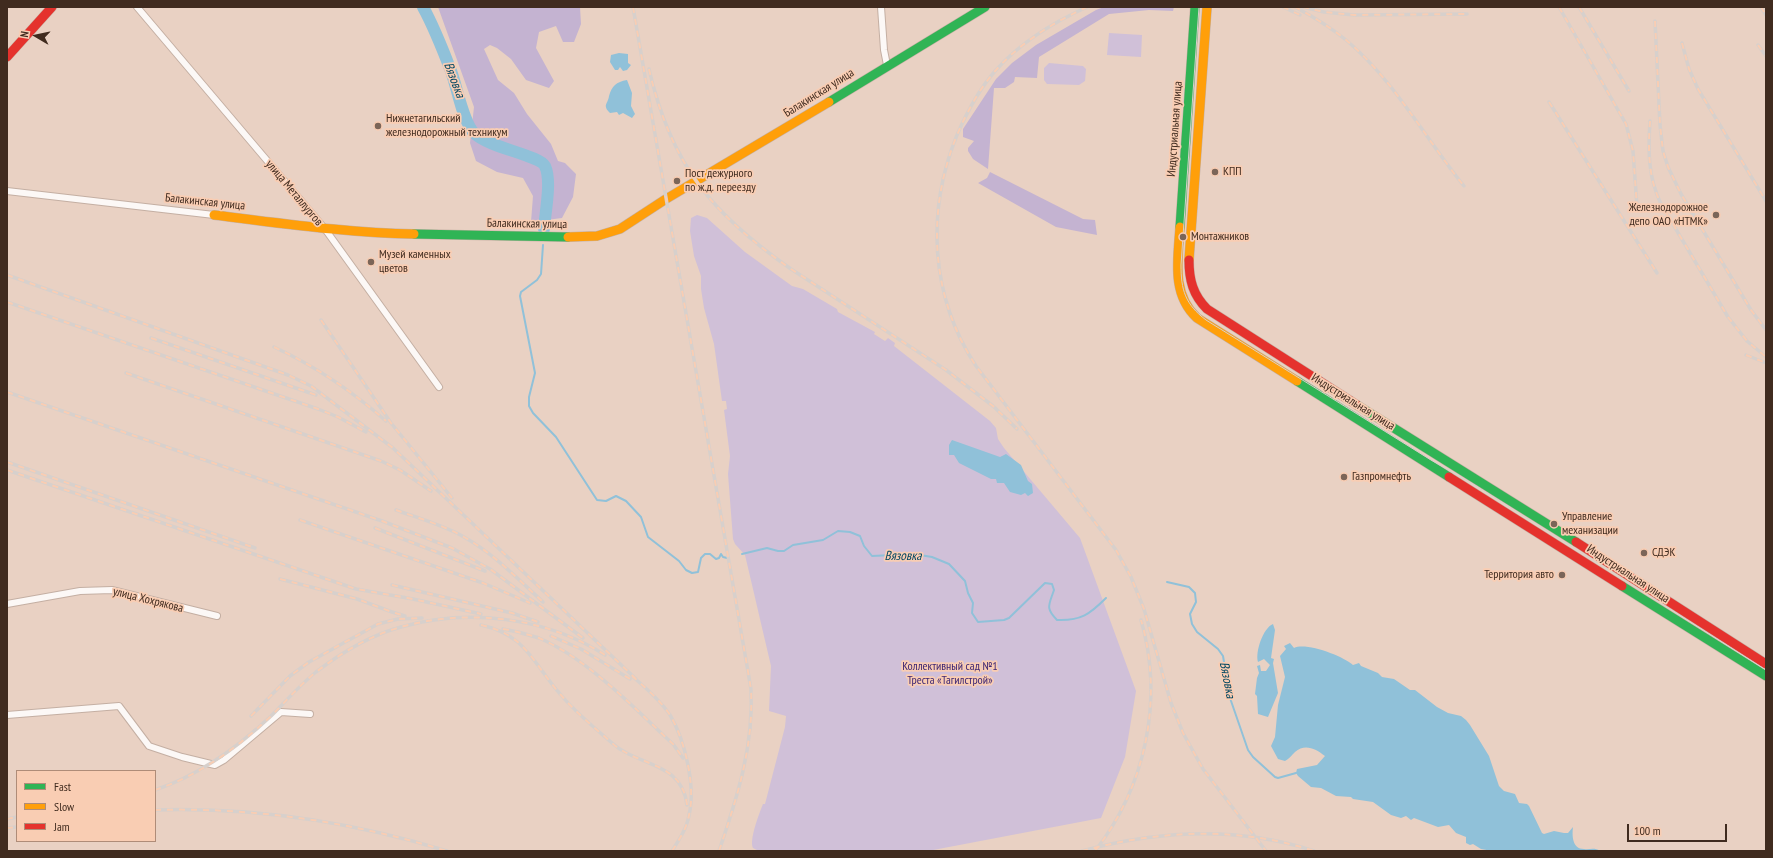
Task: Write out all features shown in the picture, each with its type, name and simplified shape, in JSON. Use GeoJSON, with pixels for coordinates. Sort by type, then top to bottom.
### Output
{"type":"FeatureCollection","features":[{"type":"Feature","properties":{"kind":"main road"},"geometry":{"type":"LineString","coordinates":[[7,57],[52,7]]}},
{"type":"Feature","properties":{"kind":"main road","name":"Балакинская улица"},"geometry":{"type":"LineString","coordinates":[[214,215],[325,229],[372,233],[581,237],[606,234],[620,229],[666,199],[887,65],[931,41],[985,7]]}},
{"type":"Feature","properties":{"kind":"main road","name":"Индустриальная улица"},"geometry":{"type":"LineString","coordinates":[[1195,7],[1177,267],[1178,288],[1182,301],[1188,309],[1197,318],[1766,676]]}},
{"type":"Feature","properties":{"kind":"main road","name":"Индустриальная улица"},"geometry":{"type":"LineString","coordinates":[[1207,7],[1188,262],[1191,288],[1200,304],[1214,315],[1576,542],[1766,664]]}},
{"type":"Feature","properties":{"kind":"street","name":"улица Металлургов"},"geometry":{"type":"LineString","coordinates":[[137,7],[325,229],[439,387]]}},
{"type":"Feature","properties":{"kind":"street"},"geometry":{"type":"LineString","coordinates":[[881,7],[884,50],[887,65]]}},
{"type":"Feature","properties":{"kind":"street","name":"Балакинская улица"},"geometry":{"type":"LineString","coordinates":[[7,191],[214,215]]}},
{"type":"Feature","properties":{"kind":"street","name":"улица Хохрякова"},"geometry":{"type":"LineString","coordinates":[[7,604],[80,591],[112,590],[217,616]]}},
{"type":"Feature","properties":{"kind":"street"},"geometry":{"type":"LineString","coordinates":[[7,714],[119,706],[150,746],[182,757],[210,764],[218,764],[281,712],[310,714]]}},
{"type":"Feature","properties":{"kind":"green space"},"geometry":{"type":"Polygon","coordinates":[[[1109,33],[1142,35],[1141,57],[1107,55],[1109,33]]]}},
{"type":"Feature","properties":{"kind":"green space"},"geometry":{"type":"Polygon","coordinates":[[[1049,63],[1083,66],[1086,69],[1085,81],[1079,85],[1047,84],[1044,80],[1044,68],[1049,63]]]}},
{"type":"Feature","properties":{"kind":"green space","name":"Коллективный сад №1 Треста «Тагилстрой»"},"geometry":{"type":"Polygon","coordinates":[[[697,215],[707,218],[745,252],[792,286],[803,289],[837,309],[838,312],[875,332],[874,334],[885,341],[888,338],[895,343],[894,346],[990,421],[996,428],[998,439],[1004,448],[1080,538],[1136,691],[1125,757],[1101,818],[928,851],[759,851],[753,848],[753,833],[763,804],[765,804],[785,727],[786,716],[769,711],[771,666],[745,555],[735,544],[733,539],[728,474],[730,456],[724,410],[727,409],[726,401],[722,401],[714,344],[704,308],[701,289],[701,276],[694,256],[690,231],[691,218],[697,215]]]}},
{"type":"Feature","properties":{"kind":"shaded area"},"geometry":{"type":"Polygon","coordinates":[[[438,7],[580,7],[581,24],[574,42],[563,42],[556,26],[539,32],[536,48],[554,81],[549,88],[526,80],[511,59],[497,48],[490,45],[484,49],[498,80],[514,93],[527,114],[551,144],[558,161],[565,163],[576,174],[573,197],[562,218],[531,222],[533,196],[523,178],[497,172],[476,161],[470,143],[474,107],[438,7]]]}},
{"type":"Feature","properties":{"kind":"shaded area"},"geometry":{"type":"Polygon","coordinates":[[[1104,7],[1174,7],[1173,11],[1149,10],[1109,14],[1039,57],[1037,78],[1015,77],[1014,82],[1005,88],[994,88],[988,169],[973,159],[968,151],[968,148],[974,141],[963,137],[963,129],[996,79],[1012,63],[1036,45],[1096,10],[1104,7]]]}},
{"type":"Feature","properties":{"kind":"shaded area"},"geometry":{"type":"Polygon","coordinates":[[[990,172],[1083,219],[1095,220],[1097,235],[1056,227],[978,183],[987,178],[990,172]]]}},
{"type":"Feature","properties":{"kind":"water"},"geometry":{"type":"Polygon","coordinates":[[[619,53],[628,54],[628,63],[631,65],[627,70],[623,71],[620,67],[618,70],[615,70],[610,62],[611,55],[619,53]]]}},
{"type":"Feature","properties":{"kind":"water"},"geometry":{"type":"Polygon","coordinates":[[[627,80],[632,93],[631,106],[635,114],[632,118],[623,113],[619,115],[617,112],[610,113],[606,108],[606,104],[613,87],[617,83],[627,80]]]}},
{"type":"Feature","properties":{"kind":"water"},"geometry":{"type":"Polygon","coordinates":[[[952,440],[1000,457],[1006,454],[1021,465],[1028,481],[1032,484],[1033,493],[1028,496],[1025,493],[1021,495],[1010,492],[1004,483],[997,483],[996,479],[991,479],[959,463],[954,455],[949,455],[949,445],[952,440]]]}},
{"type":"Feature","properties":{"kind":"water"},"geometry":{"type":"Polygon","coordinates":[[[1273,624],[1275,630],[1271,658],[1274,659],[1273,663],[1278,693],[1268,717],[1258,714],[1257,696],[1255,694],[1259,673],[1257,666],[1260,665],[1261,671],[1266,671],[1270,665],[1264,659],[1258,662],[1257,658],[1259,647],[1266,630],[1273,624]]]}},
{"type":"Feature","properties":{"kind":"water"},"geometry":{"type":"Polygon","coordinates":[[[1290,643],[1294,648],[1315,648],[1333,654],[1353,665],[1359,663],[1361,666],[1378,673],[1382,677],[1394,679],[1410,690],[1415,690],[1437,707],[1448,713],[1461,716],[1470,725],[1489,756],[1499,786],[1504,791],[1515,794],[1519,803],[1527,804],[1529,806],[1542,833],[1544,834],[1554,831],[1568,833],[1573,827],[1573,837],[1577,847],[1600,851],[1492,851],[1481,849],[1473,844],[1470,845],[1466,843],[1466,837],[1456,833],[1449,825],[1438,827],[1414,818],[1411,820],[1406,816],[1401,818],[1391,815],[1373,802],[1353,799],[1351,797],[1336,796],[1321,788],[1311,787],[1298,776],[1296,773],[1297,769],[1317,765],[1325,756],[1314,749],[1307,747],[1299,749],[1285,761],[1278,759],[1271,746],[1275,737],[1278,705],[1285,677],[1280,656],[1286,649],[1284,646],[1290,643]]]}},
{"type":"Feature","properties":{"kind":"waterway","name":"Вязовка"},"geometry":{"type":"LineString","coordinates":[[423,7],[442,47],[470,128],[481,138],[533,158],[545,166],[548,180],[548,197],[544,229]]}},
{"type":"Feature","properties":{"kind":"waterway"},"geometry":{"type":"LineString","coordinates":[[543,245],[541,274],[537,280],[521,292],[520,296],[535,373],[529,397],[529,406],[533,413],[556,437],[597,500],[606,501],[616,496],[626,501],[641,517],[648,537],[679,561],[686,570],[692,573],[698,572],[701,558],[705,554],[710,554],[716,559],[719,558],[721,554],[723,557],[727,558]]}},
{"type":"Feature","properties":{"kind":"waterway","name":"Вязовка"},"geometry":{"type":"LineString","coordinates":[[742,554],[767,548],[784,551],[793,545],[823,540],[838,531],[850,532],[860,536],[864,546],[872,556],[914,554],[932,557],[949,564],[965,581],[968,593],[973,603],[972,613],[978,622],[1004,620],[1009,618],[1045,583],[1052,584],[1054,590],[1049,609],[1057,620],[1079,618],[1090,612],[1106,598]]}},
{"type":"Feature","properties":{"kind":"waterway","name":"Вязовка"},"geometry":{"type":"LineString","coordinates":[[1167,582],[1189,587],[1195,593],[1196,602],[1190,614],[1192,624],[1197,632],[1218,649],[1223,656],[1230,698],[1248,750],[1253,757],[1275,777],[1278,778],[1296,773]]}},
{"type":"Feature","properties":{"kind":"tram line"},"geometry":{"type":"LineString","coordinates":[[1199,7],[1181,265],[1183,289],[1193,308],[1206,320],[1431,460],[1476,486],[1766,670]]}},
{"type":"Feature","properties":{"kind":"railway"},"geometry":{"type":"LineString","coordinates":[[633,7],[751,689],[750,731],[743,772],[719,851]]}},
{"type":"Feature","properties":{"kind":"railway"},"geometry":{"type":"LineString","coordinates":[[1087,7],[1050,26],[1005,60],[990,77],[969,109],[957,135],[947,164],[940,193],[937,223],[938,253],[942,282],[949,311],[961,339],[976,366],[1116,550],[1131,577],[1144,609],[1171,703],[1183,733],[1203,769],[1266,851]]}},
{"type":"Feature","properties":{"kind":"railway"},"geometry":{"type":"LineString","coordinates":[[1283,7],[1300,15]]}},
{"type":"Feature","properties":{"kind":"railway"},"geometry":{"type":"LineString","coordinates":[[1295,7],[1334,31],[1363,56],[1394,91],[1464,186]]}},
{"type":"Feature","properties":{"kind":"railway"},"geometry":{"type":"LineString","coordinates":[[1303,7],[1324,12],[1354,15],[1467,14]]}},
{"type":"Feature","properties":{"kind":"railway"},"geometry":{"type":"LineString","coordinates":[[1559,7],[1626,124],[1633,151],[1637,207]]}},
{"type":"Feature","properties":{"kind":"railway"},"geometry":{"type":"LineString","coordinates":[[1579,7],[1629,91]]}},
{"type":"Feature","properties":{"kind":"railway"},"geometry":{"type":"LineString","coordinates":[[1761,7],[1766,15]]}},
{"type":"Feature","properties":{"kind":"railway"},"geometry":{"type":"LineString","coordinates":[[1655,21],[1660,125],[1663,151],[1668,167],[1681,194],[1751,310],[1766,330]]}},
{"type":"Feature","properties":{"kind":"railway"},"geometry":{"type":"LineString","coordinates":[[1682,43],[1689,69],[1698,89],[1766,201]]}},
{"type":"Feature","properties":{"kind":"railway"},"geometry":{"type":"LineString","coordinates":[[1758,45],[1766,56]]}},
{"type":"Feature","properties":{"kind":"railway"},"geometry":{"type":"LineString","coordinates":[[649,69],[658,103],[669,133],[683,160],[717,207],[763,249],[791,269],[946,370],[993,406],[1017,429]]}},
{"type":"Feature","properties":{"kind":"railway"},"geometry":{"type":"LineString","coordinates":[[1549,102],[1657,273]]}},
{"type":"Feature","properties":{"kind":"railway"},"geometry":{"type":"LineString","coordinates":[[1650,121],[1649,143],[1651,174],[1661,204],[1728,317],[1747,341],[1766,357]]}},
{"type":"Feature","properties":{"kind":"railway"},"geometry":{"type":"LineString","coordinates":[[7,275],[288,375],[311,386],[393,448],[636,679]]}},
{"type":"Feature","properties":{"kind":"railway"},"geometry":{"type":"LineString","coordinates":[[7,302],[318,409],[338,417],[366,432]]}},
{"type":"Feature","properties":{"kind":"railway"},"geometry":{"type":"LineString","coordinates":[[321,320],[391,423],[452,498]]}},
{"type":"Feature","properties":{"kind":"railway"},"geometry":{"type":"LineString","coordinates":[[151,338],[316,395]]}},
{"type":"Feature","properties":{"kind":"railway"},"geometry":{"type":"LineString","coordinates":[[274,347],[304,362],[333,380],[360,399],[386,421]]}},
{"type":"Feature","properties":{"kind":"railway"},"geometry":{"type":"LineString","coordinates":[[1746,355],[1766,363]]}},
{"type":"Feature","properties":{"kind":"railway"},"geometry":{"type":"LineString","coordinates":[[126,373],[381,461],[400,470],[431,491]]}},
{"type":"Feature","properties":{"kind":"railway"},"geometry":{"type":"LineString","coordinates":[[7,392],[382,521],[452,548],[490,569],[583,638]]}},
{"type":"Feature","properties":{"kind":"railway"},"geometry":{"type":"LineString","coordinates":[[7,462],[255,548]]}},
{"type":"Feature","properties":{"kind":"railway"},"geometry":{"type":"LineString","coordinates":[[7,470],[356,589],[413,599],[481,614]]}},
{"type":"Feature","properties":{"kind":"railway"},"geometry":{"type":"LineString","coordinates":[[396,510],[448,529],[464,537],[505,567],[543,602]]}},
{"type":"Feature","properties":{"kind":"railway"},"geometry":{"type":"LineString","coordinates":[[300,520],[483,583],[530,603]]}},
{"type":"Feature","properties":{"kind":"railway"},"geometry":{"type":"LineString","coordinates":[[375,528],[485,571]]}},
{"type":"Feature","properties":{"kind":"railway"},"geometry":{"type":"LineString","coordinates":[[280,579],[357,599],[405,616]]}},
{"type":"Feature","properties":{"kind":"railway"},"geometry":{"type":"LineString","coordinates":[[392,585],[512,613],[538,622]]}},
{"type":"Feature","properties":{"kind":"railway"},"geometry":{"type":"LineString","coordinates":[[156,790],[187,777],[231,750],[258,728],[316,672],[357,645],[390,630],[427,621],[453,618],[479,617],[506,620],[532,624],[558,632],[582,642],[605,655]]}},
{"type":"Feature","properties":{"kind":"railway"},"geometry":{"type":"LineString","coordinates":[[251,716],[290,676],[309,662],[378,624],[398,619],[422,618]]}},
{"type":"Feature","properties":{"kind":"railway"},"geometry":{"type":"LineString","coordinates":[[1095,851],[1113,826],[1127,799],[1138,770],[1146,741],[1150,711],[1151,680],[1148,650],[1141,620]]}},
{"type":"Feature","properties":{"kind":"railway"},"geometry":{"type":"LineString","coordinates":[[481,625],[509,636],[519,643],[528,652],[551,684],[567,702],[622,751],[668,772],[677,780],[683,791],[687,805]]}},
{"type":"Feature","properties":{"kind":"railway"},"geometry":{"type":"LineString","coordinates":[[503,629],[539,638],[575,658],[610,685],[673,744],[683,758]]}},
{"type":"Feature","properties":{"kind":"railway"},"geometry":{"type":"LineString","coordinates":[[551,636],[581,649],[630,679]]}},
{"type":"Feature","properties":{"kind":"railway"},"geometry":{"type":"LineString","coordinates":[[632,676],[657,699],[670,715],[680,737],[688,764],[691,791],[689,815],[685,829],[672,851]]}},
{"type":"Feature","properties":{"kind":"railway"},"geometry":{"type":"LineString","coordinates":[[156,810],[229,811],[302,818],[375,832],[447,851]]}},
{"type":"Feature","properties":{"kind":"railway"},"geometry":{"type":"LineString","coordinates":[[7,819],[16,817]]}},
{"type":"Feature","properties":{"kind":"railway"},"geometry":{"type":"LineString","coordinates":[[7,828],[16,827]]}},
{"type":"Feature","properties":{"kind":"railway"},"geometry":{"type":"LineString","coordinates":[[1082,851],[1140,839],[1170,835],[1199,834],[1228,834],[1257,838],[1285,843],[1314,851]]}},
{"type":"Feature","properties":{"kind":"traffic: fast"},"geometry":{"type":"LineString","coordinates":[[829,102],[985,7]]}},
{"type":"Feature","properties":{"kind":"traffic: fast"},"geometry":{"type":"LineString","coordinates":[[1180,227],[1195,7]]}},
{"type":"Feature","properties":{"kind":"traffic: fast"},"geometry":{"type":"LineString","coordinates":[[414,234],[568,237]]}},
{"type":"Feature","properties":{"kind":"traffic: fast"},"geometry":{"type":"LineString","coordinates":[[1297,381],[1449,477]]}},
{"type":"Feature","properties":{"kind":"traffic: fast"},"geometry":{"type":"LineString","coordinates":[[1357,405],[1576,542]]}},
{"type":"Feature","properties":{"kind":"traffic: fast"},"geometry":{"type":"LineString","coordinates":[[1622,586],[1766,676]]}},
{"type":"Feature","properties":{"kind":"traffic: slow"},"geometry":{"type":"LineString","coordinates":[[1189,260],[1207,7]]}},
{"type":"Feature","properties":{"kind":"traffic: slow"},"geometry":{"type":"LineString","coordinates":[[568,237],[597,236],[620,229],[666,199],[829,102]]}},
{"type":"Feature","properties":{"kind":"traffic: slow"},"geometry":{"type":"LineString","coordinates":[[214,215],[339,230],[414,234]]}},
{"type":"Feature","properties":{"kind":"traffic: slow"},"geometry":{"type":"LineString","coordinates":[[1180,227],[1178,276],[1183,298],[1189,309],[1197,318],[1297,381]]}},
{"type":"Feature","properties":{"kind":"traffic: jam"},"geometry":{"type":"LineString","coordinates":[[7,57],[52,7]]}},
{"type":"Feature","properties":{"kind":"traffic: jam"},"geometry":{"type":"LineString","coordinates":[[1189,260],[1191,281],[1195,293],[1207,309],[1357,405]]}},
{"type":"Feature","properties":{"kind":"traffic: jam"},"geometry":{"type":"LineString","coordinates":[[1449,477],[1622,586]]}},
{"type":"Feature","properties":{"kind":"traffic: jam"},"geometry":{"type":"LineString","coordinates":[[1576,542],[1766,664]]}},
{"type":"Feature","properties":{"kind":"place","name":"Нижнетагильский железнодорожный техникум"},"geometry":{"type":"Point","coordinates":[378,126]}},
{"type":"Feature","properties":{"kind":"place","name":"КПП"},"geometry":{"type":"Point","coordinates":[1215,172]}},
{"type":"Feature","properties":{"kind":"place","name":"Пост дежурного по ж.д. переезду"},"geometry":{"type":"Point","coordinates":[677,181]}},
{"type":"Feature","properties":{"kind":"place","name":"Железнодорожное депо ОАО «НТМК»"},"geometry":{"type":"Point","coordinates":[1716,215]}},
{"type":"Feature","properties":{"kind":"place","name":"Монтажников"},"geometry":{"type":"Point","coordinates":[1183,237]}},
{"type":"Feature","properties":{"kind":"place","name":"Музей каменных цветов"},"geometry":{"type":"Point","coordinates":[371,262]}},
{"type":"Feature","properties":{"kind":"place","name":"Газпромнефть"},"geometry":{"type":"Point","coordinates":[1344,477]}},
{"type":"Feature","properties":{"kind":"place","name":"Управление механизации"},"geometry":{"type":"Point","coordinates":[1554,524]}},
{"type":"Feature","properties":{"kind":"place","name":"СДЭК"},"geometry":{"type":"Point","coordinates":[1644,553]}},
{"type":"Feature","properties":{"kind":"place","name":"Территория авто"},"geometry":{"type":"Point","coordinates":[1562,575]}}]}
